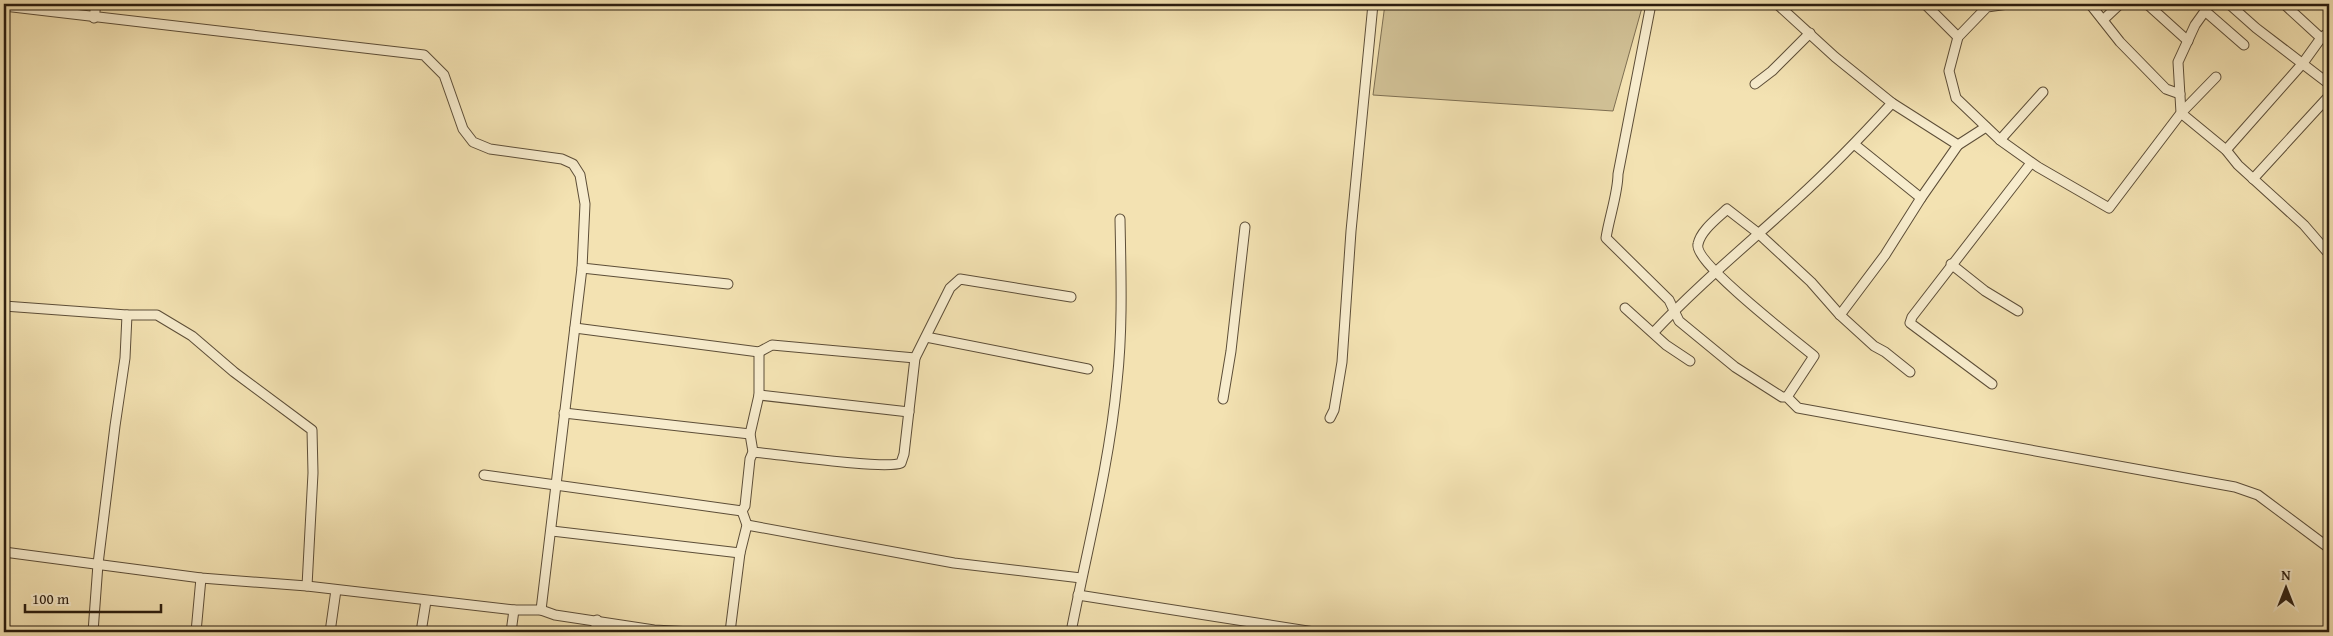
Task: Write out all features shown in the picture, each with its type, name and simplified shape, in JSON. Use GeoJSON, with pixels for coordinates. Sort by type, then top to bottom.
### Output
{"type":"FeatureCollection","features":[{"type":"Feature","properties":{"kind":"street"},"geometry":{"type":"LineString","coordinates":[[94,18],[96,4]]}},
{"type":"Feature","properties":{"kind":"street"},"geometry":{"type":"LineString","coordinates":[[1330,418],[1334,410],[1342,362],[1351,231],[1373,4]]}},
{"type":"Feature","properties":{"kind":"street"},"geometry":{"type":"LineString","coordinates":[[1651,4],[1618,174],[1618,186],[1613,198],[1606,238],[1669,300],[1679,321],[1735,368],[1782,397],[1787,397],[1798,408],[2235,487],[2258,495],[2329,548]]}},
{"type":"Feature","properties":{"kind":"street"},"geometry":{"type":"LineString","coordinates":[[1776,4],[1835,57],[1892,103],[1958,146]]}},
{"type":"Feature","properties":{"kind":"street"},"geometry":{"type":"LineString","coordinates":[[1924,4],[1958,37]]}},
{"type":"Feature","properties":{"kind":"street"},"geometry":{"type":"LineString","coordinates":[[2008,4],[1987,8],[1958,37],[1949,71],[1956,98],[2000,140],[2031,163],[2109,208],[2181,113],[2216,77]]}},
{"type":"Feature","properties":{"kind":"street"},"geometry":{"type":"LineString","coordinates":[[2090,4],[2120,42],[2166,89],[2180,94]]}},
{"type":"Feature","properties":{"kind":"street"},"geometry":{"type":"LineString","coordinates":[[2103,20],[2120,4]]}},
{"type":"Feature","properties":{"kind":"street"},"geometry":{"type":"LineString","coordinates":[[2147,4],[2188,41]]}},
{"type":"Feature","properties":{"kind":"street"},"geometry":{"type":"LineString","coordinates":[[2229,4],[2256,28],[2329,84]]}},
{"type":"Feature","properties":{"kind":"street"},"geometry":{"type":"LineString","coordinates":[[2226,150],[2325,38],[2284,4]]}},
{"type":"Feature","properties":{"kind":"street"},"geometry":{"type":"LineString","coordinates":[[4,6],[424,55],[444,75],[463,129],[473,142],[490,149],[562,159],[573,164],[580,175],[585,204],[582,268],[555,486],[552,531],[541,610]]}},
{"type":"Feature","properties":{"kind":"street"},"geometry":{"type":"LineString","coordinates":[[2244,45],[2207,7],[2178,62],[2181,113],[2226,150],[2238,165],[2304,225],[2329,254]]}},
{"type":"Feature","properties":{"kind":"street"},"geometry":{"type":"LineString","coordinates":[[1755,84],[1772,71],[1810,33]]}},
{"type":"Feature","properties":{"kind":"street"},"geometry":{"type":"LineString","coordinates":[[2000,140],[2043,92]]}},
{"type":"Feature","properties":{"kind":"street"},"geometry":{"type":"LineString","coordinates":[[2253,179],[2329,96]]}},
{"type":"Feature","properties":{"kind":"street"},"geometry":{"type":"LineString","coordinates":[[1654,332],[1715,272],[1854,144],[1892,103]]}},
{"type":"Feature","properties":{"kind":"street"},"geometry":{"type":"LineString","coordinates":[[1840,315],[1886,256],[1921,198],[1958,146],[1986,126]]}},
{"type":"Feature","properties":{"kind":"street"},"geometry":{"type":"LineString","coordinates":[[1854,144],[1921,198]]}},
{"type":"Feature","properties":{"kind":"street"},"geometry":{"type":"LineString","coordinates":[[1992,384],[1910,323],[1912,317],[1951,264],[2031,163]]}},
{"type":"Feature","properties":{"kind":"street"},"geometry":{"type":"LineString","coordinates":[[1787,397],[1814,356],[1715,272],[1700,256],[1698,244],[1702,235],[1728,209],[1758,233],[1811,282],[1840,315],[1874,346],[1886,352],[1910,372]]}},
{"type":"Feature","properties":{"kind":"street"},"geometry":{"type":"LineString","coordinates":[[1071,632],[1081,578],[1100,498],[1117,382],[1121,312],[1120,219]]}},
{"type":"Feature","properties":{"kind":"street"},"geometry":{"type":"LineString","coordinates":[[1223,398],[1245,226]]}},
{"type":"Feature","properties":{"kind":"street"},"geometry":{"type":"LineString","coordinates":[[1951,264],[1985,291],[2018,310]]}},
{"type":"Feature","properties":{"kind":"street"},"geometry":{"type":"LineString","coordinates":[[582,268],[728,284]]}},
{"type":"Feature","properties":{"kind":"street"},"geometry":{"type":"LineString","coordinates":[[753,452],[896,465],[901,463],[904,454],[915,358],[950,288],[960,279],[1071,297]]}},
{"type":"Feature","properties":{"kind":"street"},"geometry":{"type":"LineString","coordinates":[[4,306],[127,315],[156,315],[192,336],[234,372],[312,430],[313,473],[307,586]]}},
{"type":"Feature","properties":{"kind":"street"},"geometry":{"type":"LineString","coordinates":[[1625,308],[1654,332],[1666,345],[1690,361]]}},
{"type":"Feature","properties":{"kind":"street"},"geometry":{"type":"LineString","coordinates":[[93,632],[98,564],[125,358],[127,315]]}},
{"type":"Feature","properties":{"kind":"street"},"geometry":{"type":"LineString","coordinates":[[575,328],[759,352],[772,345],[915,358]]}},
{"type":"Feature","properties":{"kind":"street"},"geometry":{"type":"LineString","coordinates":[[926,337],[1088,369]]}},
{"type":"Feature","properties":{"kind":"street"},"geometry":{"type":"LineString","coordinates":[[730,632],[740,553],[747,525],[742,511],[745,506],[750,459],[753,452],[750,434],[759,395],[759,352]]}},
{"type":"Feature","properties":{"kind":"street"},"geometry":{"type":"LineString","coordinates":[[759,395],[909,412]]}},
{"type":"Feature","properties":{"kind":"street"},"geometry":{"type":"LineString","coordinates":[[564,413],[750,434]]}},
{"type":"Feature","properties":{"kind":"street"},"geometry":{"type":"LineString","coordinates":[[484,475],[742,511]]}},
{"type":"Feature","properties":{"kind":"street"},"geometry":{"type":"LineString","coordinates":[[747,525],[954,563],[1081,578]]}},
{"type":"Feature","properties":{"kind":"street"},"geometry":{"type":"LineString","coordinates":[[552,531],[740,553]]}},
{"type":"Feature","properties":{"kind":"street"},"geometry":{"type":"LineString","coordinates":[[4,552],[201,578],[307,586],[514,610],[541,610],[555,615],[596,620],[654,631],[692,632]]}},
{"type":"Feature","properties":{"kind":"street"},"geometry":{"type":"LineString","coordinates":[[196,632],[201,578]]}},
{"type":"Feature","properties":{"kind":"street"},"geometry":{"type":"LineString","coordinates":[[330,632],[336,590]]}},
{"type":"Feature","properties":{"kind":"street"},"geometry":{"type":"LineString","coordinates":[[1078,595],[1314,632]]}},
{"type":"Feature","properties":{"kind":"street"},"geometry":{"type":"LineString","coordinates":[[421,632],[426,601]]}},
{"type":"Feature","properties":{"kind":"street"},"geometry":{"type":"LineString","coordinates":[[511,632],[514,610]]}},
{"type":"Feature","properties":{"kind":"street"},"geometry":{"type":"LineString","coordinates":[[595,632],[596,620]]}},
{"type":"Feature","properties":{"kind":"shaded area"},"geometry":{"type":"Polygon","coordinates":[[[1385,4],[1643,4],[1613,111],[1373,95],[1385,4]]]}}]}
